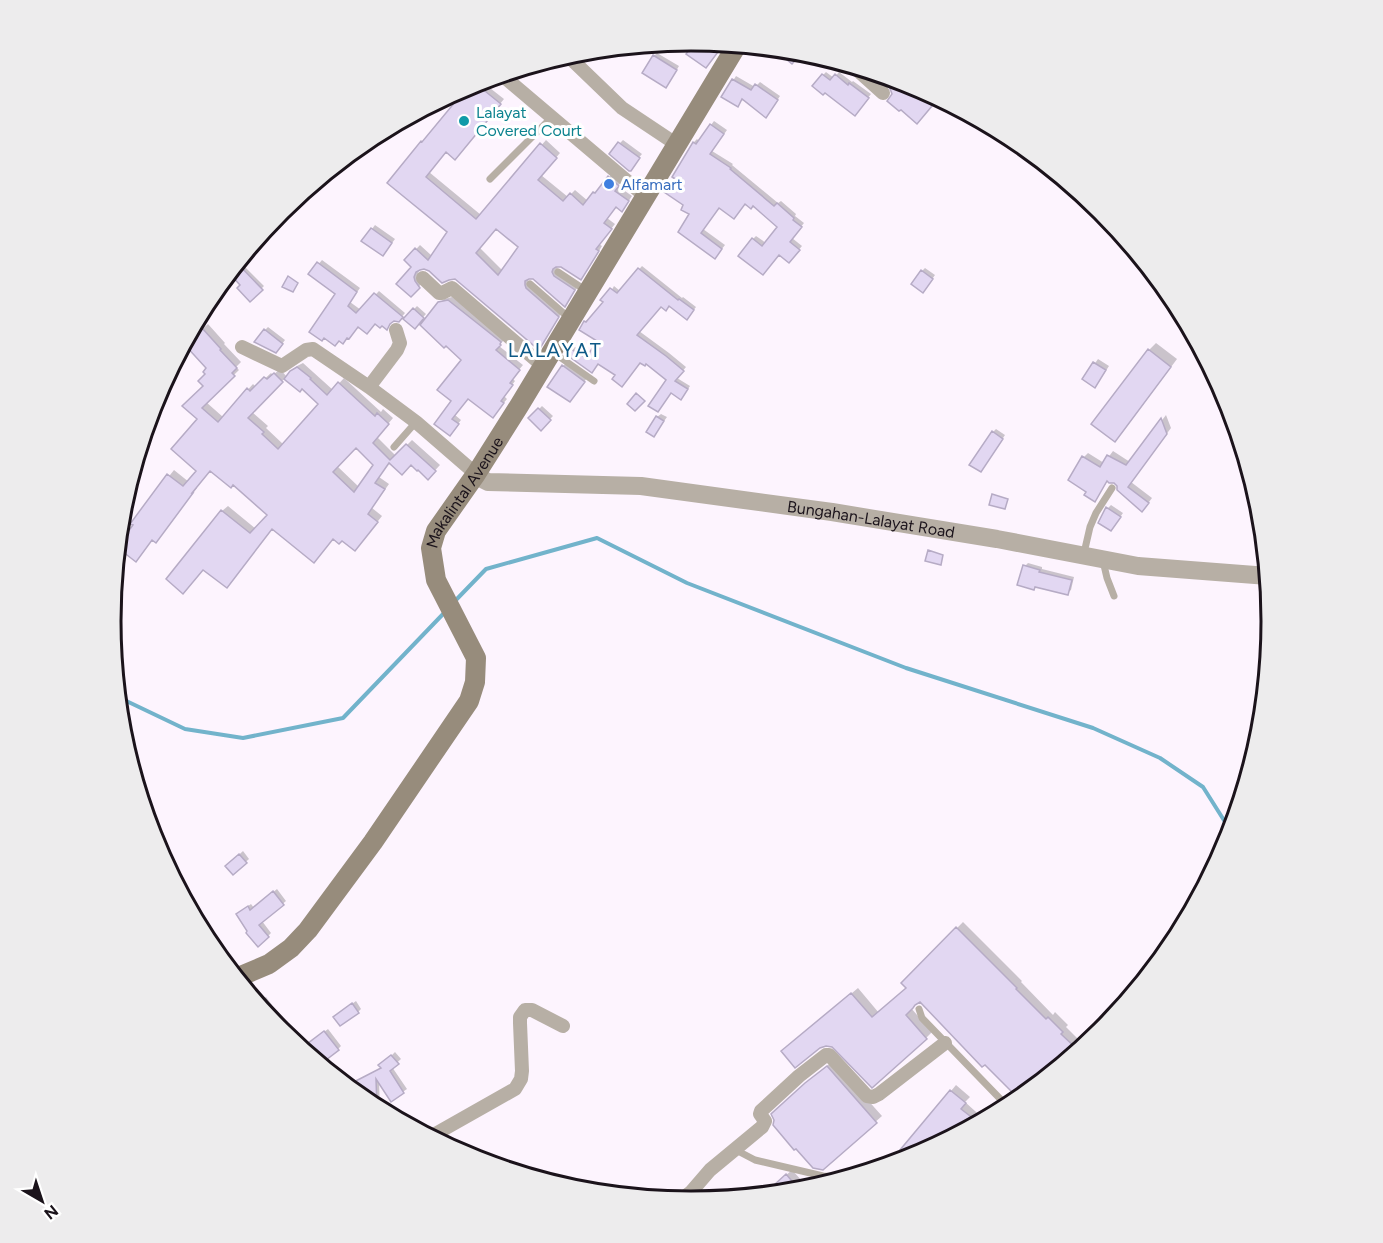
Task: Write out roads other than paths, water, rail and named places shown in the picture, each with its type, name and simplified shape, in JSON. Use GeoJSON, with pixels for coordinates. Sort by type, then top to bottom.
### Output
{"type":"FeatureCollection","features":[{"type":"Feature","properties":{"kind":"main road","name":"Makalintal Avenue"},"geometry":{"type":"LineString","coordinates":[[244,975],[269,964],[291,948],[308,930],[373,842],[469,701],[475,682],[476,658],[436,580],[431,548],[436,531],[476,474],[646,197],[732,52]]}},
{"type":"Feature","properties":{"kind":"street"},"geometry":{"type":"LineString","coordinates":[[575,63],[622,108],[676,144]]}},
{"type":"Feature","properties":{"kind":"street"},"geometry":{"type":"LineString","coordinates":[[867,79],[883,93]]}},
{"type":"Feature","properties":{"kind":"street"},"geometry":{"type":"LineString","coordinates":[[509,81],[646,197]]}},
{"type":"Feature","properties":{"kind":"street"},"geometry":{"type":"LineString","coordinates":[[423,278],[439,293],[452,288],[547,359]]}},
{"type":"Feature","properties":{"kind":"street"},"geometry":{"type":"LineString","coordinates":[[369,387],[397,350],[400,339],[396,330]]}},
{"type":"Feature","properties":{"kind":"street"},"geometry":{"type":"LineString","coordinates":[[243,347],[282,366],[306,350],[313,349],[416,422],[476,474]]}},
{"type":"Feature","properties":{"kind":"street","name":"Bungahan-Lalayat Road"},"geometry":{"type":"LineString","coordinates":[[476,474],[488,482],[642,486],[832,512],[997,539],[1138,566],[1260,575]]}},
{"type":"Feature","properties":{"kind":"street"},"geometry":{"type":"LineString","coordinates":[[438,1132],[515,1089],[521,1079],[520,1017],[525,1010],[532,1010],[563,1026]]}},
{"type":"Feature","properties":{"kind":"street"},"geometry":{"type":"LineString","coordinates":[[691,1192],[710,1170],[762,1127],[765,1121],[760,1114],[761,1111],[826,1055],[832,1058],[867,1096],[873,1096],[879,1094],[945,1043]]}},
{"type":"Feature","properties":{"kind":"lane"},"geometry":{"type":"LineString","coordinates":[[490,178],[552,117]]}},
{"type":"Feature","properties":{"kind":"lane"},"geometry":{"type":"LineString","coordinates":[[558,272],[588,292]]}},
{"type":"Feature","properties":{"kind":"lane"},"geometry":{"type":"LineString","coordinates":[[530,284],[571,319]]}},
{"type":"Feature","properties":{"kind":"lane"},"geometry":{"type":"LineString","coordinates":[[547,359],[594,381]]}},
{"type":"Feature","properties":{"kind":"lane"},"geometry":{"type":"LineString","coordinates":[[394,447],[416,422]]}},
{"type":"Feature","properties":{"kind":"lane"},"geometry":{"type":"LineString","coordinates":[[1083,555],[1096,513],[1112,488]]}},
{"type":"Feature","properties":{"kind":"lane"},"geometry":{"type":"LineString","coordinates":[[1102,559],[1114,596]]}},
{"type":"Feature","properties":{"kind":"lane"},"geometry":{"type":"LineString","coordinates":[[919,1009],[922,1018],[1001,1100]]}},
{"type":"Feature","properties":{"kind":"lane"},"geometry":{"type":"LineString","coordinates":[[734,1149],[755,1160],[825,1176]]}},
{"type":"Feature","properties":{"kind":"waterway"},"geometry":{"type":"LineString","coordinates":[[454,602],[486,569],[597,538],[687,583],[906,668],[1093,728],[1160,758],[1203,787],[1225,823]]}},
{"type":"Feature","properties":{"kind":"waterway"},"geometry":{"type":"LineString","coordinates":[[127,701],[185,729],[243,738],[343,718],[445,612]]}},
{"type":"Feature","properties":{"kind":"place","name":"Lalayat Covered Court"},"geometry":{"type":"Point","coordinates":[464,121]}},
{"type":"Feature","properties":{"kind":"place","name":"Alfamart"},"geometry":{"type":"Point","coordinates":[609,184]}},
{"type":"Feature","properties":{"kind":"district","name":"LALAYAT"},"geometry":{"type":"Point","coordinates":[555,350]}}]}
